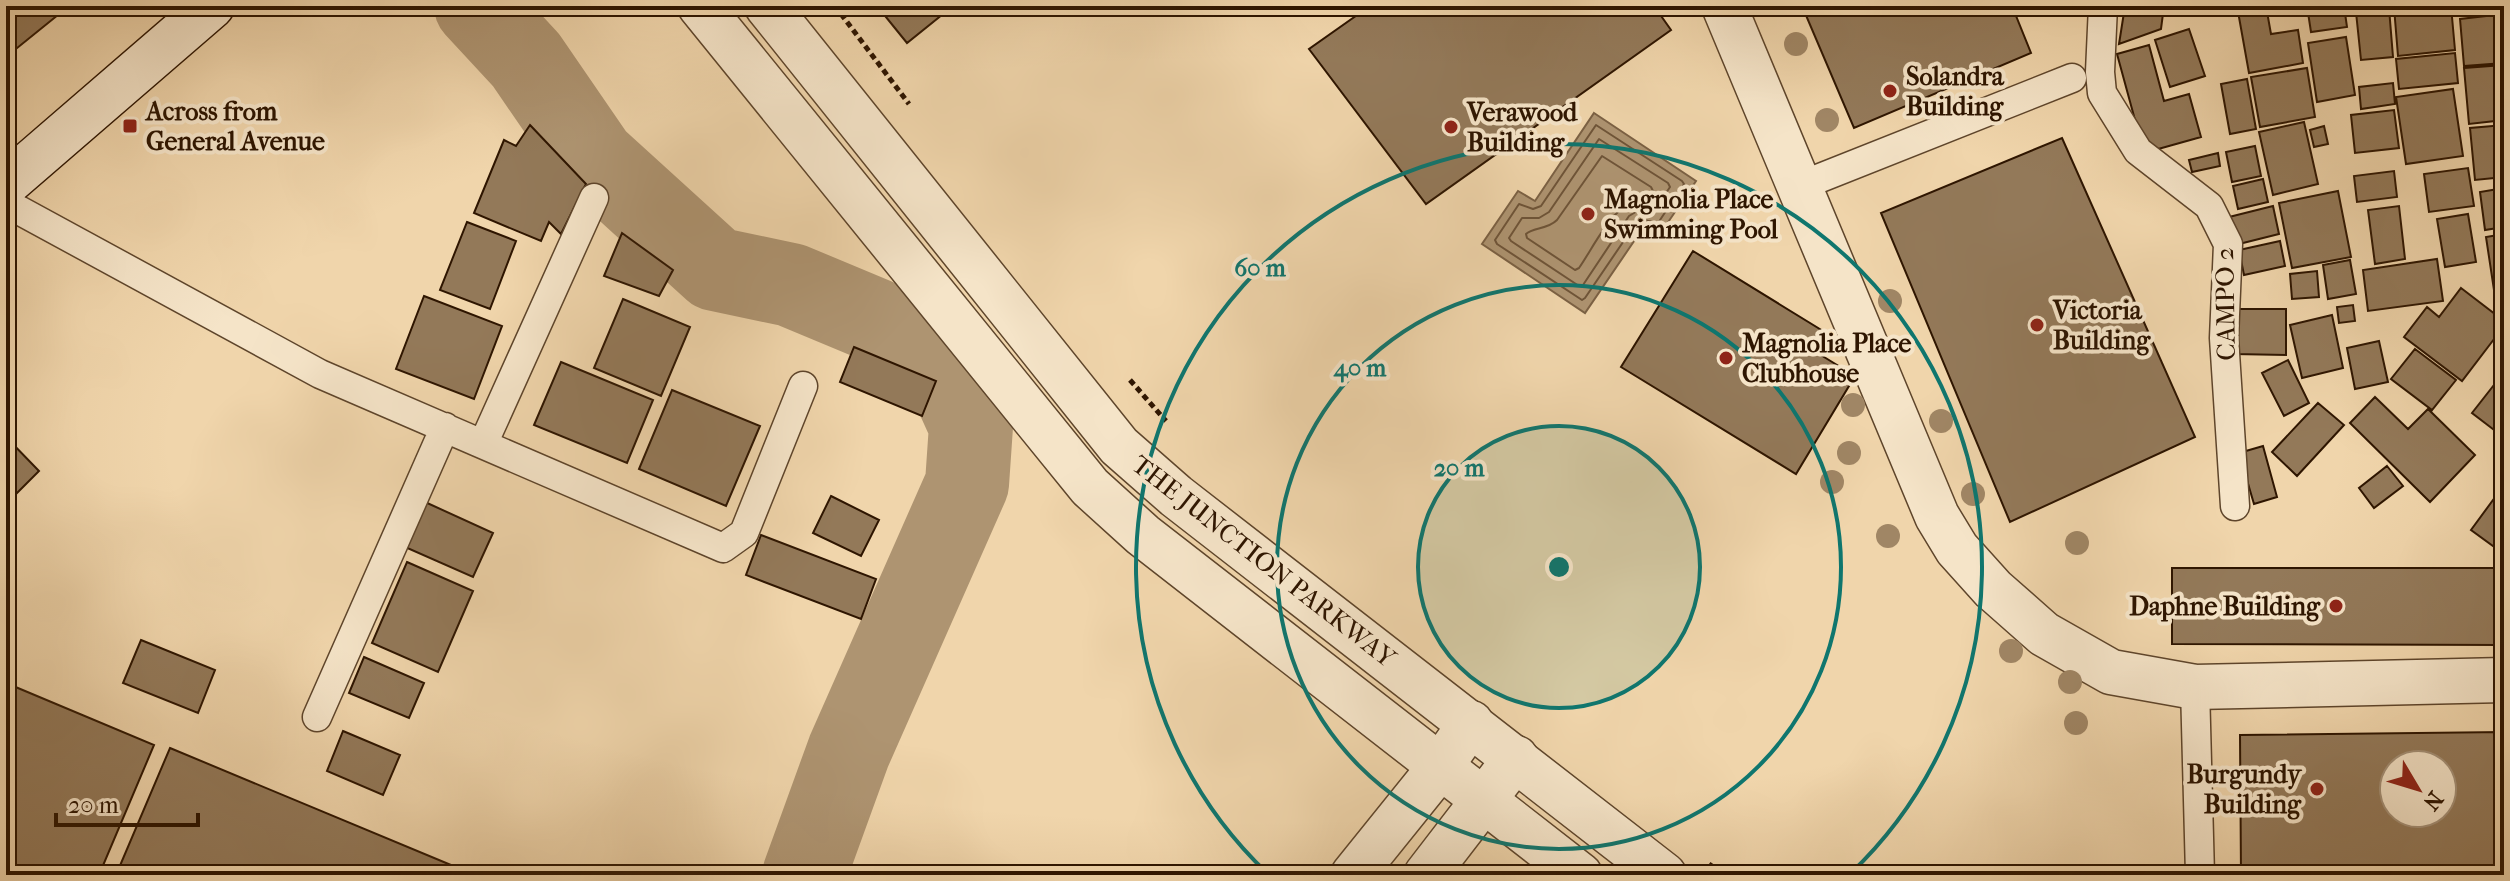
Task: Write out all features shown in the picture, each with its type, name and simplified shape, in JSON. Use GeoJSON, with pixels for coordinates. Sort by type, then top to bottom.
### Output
{"type":"FeatureCollection","features":[{"type":"Feature","properties":{"kind":"street","name":"THE JUNCTION PARKWAY"},"geometry":{"type":"LineString","coordinates":[[700,6],[1090,487],[1143,535],[1580,875]]}},
{"type":"Feature","properties":{"kind":"street","name":"THE JUNCTION PARKWAY"},"geometry":{"type":"LineString","coordinates":[[767,6],[1119,446],[1176,496],[1664,875]]}},
{"type":"Feature","properties":{"kind":"street"},"geometry":{"type":"LineString","coordinates":[[1724,6],[1937,516],[1957,549],[1993,589],[2044,634],[2111,672],[2195,687],[2504,680]]}},
{"type":"Feature","properties":{"kind":"street"},"geometry":{"type":"LineString","coordinates":[[6,184],[195,12]]}},
{"type":"Feature","properties":{"kind":"street"},"geometry":{"type":"LineString","coordinates":[[1353,875],[1440,767],[1471,723]]}},
{"type":"Feature","properties":{"kind":"street"},"geometry":{"type":"LineString","coordinates":[[1426,875],[1516,758]]}},
{"type":"Feature","properties":{"kind":"lane","name":"CAMPO 2"},"geometry":{"type":"LineString","coordinates":[[2103,6],[2102,93],[2138,151],[2209,206],[2228,244],[2224,338],[2235,506]]}},
{"type":"Feature","properties":{"kind":"lane"},"geometry":{"type":"LineString","coordinates":[[1800,186],[2072,78]]}},
{"type":"Feature","properties":{"kind":"lane"},"geometry":{"type":"LineString","coordinates":[[484,442],[594,198]]}},
{"type":"Feature","properties":{"kind":"lane"},"geometry":{"type":"LineString","coordinates":[[6,203],[320,374],[484,442],[723,548],[744,533],[803,386]]}},
{"type":"Feature","properties":{"kind":"lane"},"geometry":{"type":"LineString","coordinates":[[317,717],[445,427]]}},
{"type":"Feature","properties":{"kind":"lane"},"geometry":{"type":"LineString","coordinates":[[2195,687],[2200,875]]}},
{"type":"Feature","properties":{"kind":"path"},"geometry":{"type":"LineString","coordinates":[[835,6],[911,106]]}},
{"type":"Feature","properties":{"kind":"path"},"geometry":{"type":"LineString","coordinates":[[1124,373],[1174,431]]}},
{"type":"Feature","properties":{"kind":"water","name":"Magnolia Place Swimming Pool"},"geometry":{"type":"Polygon","coordinates":[[[1594,113],[1696,181],[1658,237],[1643,228],[1585,313],[1482,244],[1518,191],[1535,201],[1594,113]]]}},
{"type":"Feature","properties":{"kind":"building"},"geometry":{"type":"Polygon","coordinates":[[[6,6],[69,6],[6,57],[6,6]]]}},
{"type":"Feature","properties":{"kind":"building"},"geometry":{"type":"Polygon","coordinates":[[[877,6],[953,6],[907,43],[877,6]]]}},
{"type":"Feature","properties":{"kind":"building","name":"Verawood Building"},"geometry":{"type":"Polygon","coordinates":[[[1370,6],[1654,6],[1671,30],[1426,204],[1309,49],[1370,6]]]}},
{"type":"Feature","properties":{"kind":"building","name":"Solandra Building"},"geometry":{"type":"Polygon","coordinates":[[[1802,6],[2012,6],[2031,53],[1854,128],[1802,6]]]}},
{"type":"Feature","properties":{"kind":"building"},"geometry":{"type":"Polygon","coordinates":[[[2125,6],[2164,6],[2161,29],[2119,44],[2125,6]]]}},
{"type":"Feature","properties":{"kind":"building"},"geometry":{"type":"Polygon","coordinates":[[[2237,6],[2266,6],[2271,34],[2298,30],[2303,63],[2249,73],[2237,6]]]}},
{"type":"Feature","properties":{"kind":"building"},"geometry":{"type":"Polygon","coordinates":[[[2307,6],[2344,6],[2347,27],[2311,32],[2307,6]]]}},
{"type":"Feature","properties":{"kind":"building"},"geometry":{"type":"Polygon","coordinates":[[[2451,6],[2455,50],[2398,56],[2394,7],[2451,6]]]}},
{"type":"Feature","properties":{"kind":"building"},"geometry":{"type":"Polygon","coordinates":[[[2389,8],[2393,57],[2361,60],[2356,12],[2389,8]]]}},
{"type":"Feature","properties":{"kind":"building"},"geometry":{"type":"Polygon","coordinates":[[[2504,14],[2504,63],[2464,66],[2460,19],[2504,14]]]}},
{"type":"Feature","properties":{"kind":"building"},"geometry":{"type":"Polygon","coordinates":[[[2189,29],[2205,76],[2170,87],[2155,40],[2189,29]]]}},
{"type":"Feature","properties":{"kind":"building"},"geometry":{"type":"Polygon","coordinates":[[[2346,37],[2355,95],[2317,102],[2308,43],[2346,37]]]}},
{"type":"Feature","properties":{"kind":"building"},"geometry":{"type":"Polygon","coordinates":[[[2149,45],[2164,101],[2189,94],[2201,137],[2144,153],[2117,54],[2149,45]]]}},
{"type":"Feature","properties":{"kind":"building"},"geometry":{"type":"Polygon","coordinates":[[[2455,53],[2458,83],[2399,89],[2396,59],[2455,53]]]}},
{"type":"Feature","properties":{"kind":"building"},"geometry":{"type":"Polygon","coordinates":[[[2504,65],[2504,120],[2469,124],[2464,68],[2504,65]]]}},
{"type":"Feature","properties":{"kind":"building"},"geometry":{"type":"Polygon","coordinates":[[[2307,68],[2315,117],[2260,127],[2251,77],[2307,68]]]}},
{"type":"Feature","properties":{"kind":"building"},"geometry":{"type":"Polygon","coordinates":[[[2247,79],[2256,129],[2230,134],[2221,84],[2247,79]]]}},
{"type":"Feature","properties":{"kind":"building"},"geometry":{"type":"Polygon","coordinates":[[[2393,83],[2395,104],[2361,109],[2359,87],[2393,83]]]}},
{"type":"Feature","properties":{"kind":"building"},"geometry":{"type":"Polygon","coordinates":[[[2453,89],[2463,156],[2406,164],[2396,97],[2453,89]]]}},
{"type":"Feature","properties":{"kind":"building"},"geometry":{"type":"Polygon","coordinates":[[[2394,110],[2399,148],[2355,153],[2351,115],[2394,110]]]}},
{"type":"Feature","properties":{"kind":"building"},"geometry":{"type":"Polygon","coordinates":[[[2304,122],[2318,184],[2273,195],[2259,132],[2304,122]]]}},
{"type":"Feature","properties":{"kind":"building"},"geometry":{"type":"Polygon","coordinates":[[[530,125],[586,184],[561,234],[549,222],[541,241],[474,213],[504,140],[516,146],[530,125]]]}},
{"type":"Feature","properties":{"kind":"building"},"geometry":{"type":"Polygon","coordinates":[[[2504,125],[2504,177],[2475,180],[2470,128],[2504,125]]]}},
{"type":"Feature","properties":{"kind":"building"},"geometry":{"type":"Polygon","coordinates":[[[2324,126],[2328,144],[2314,147],[2310,130],[2324,126]]]}},
{"type":"Feature","properties":{"kind":"building","name":"Victoria Building"},"geometry":{"type":"Polygon","coordinates":[[[2062,138],[2195,437],[2010,522],[1881,213],[2062,138]]]}},
{"type":"Feature","properties":{"kind":"building"},"geometry":{"type":"Polygon","coordinates":[[[2255,146],[2261,176],[2232,182],[2226,152],[2255,146]]]}},
{"type":"Feature","properties":{"kind":"building"},"geometry":{"type":"Polygon","coordinates":[[[2218,153],[2220,166],[2192,172],[2189,160],[2218,153]]]}},
{"type":"Feature","properties":{"kind":"building"},"geometry":{"type":"Polygon","coordinates":[[[2468,168],[2474,206],[2429,212],[2424,174],[2468,168]]]}},
{"type":"Feature","properties":{"kind":"building"},"geometry":{"type":"Polygon","coordinates":[[[2394,171],[2397,197],[2357,202],[2354,176],[2394,171]]]}},
{"type":"Feature","properties":{"kind":"building"},"geometry":{"type":"Polygon","coordinates":[[[2263,179],[2268,202],[2238,209],[2233,186],[2263,179]]]}},
{"type":"Feature","properties":{"kind":"building"},"geometry":{"type":"Polygon","coordinates":[[[2504,188],[2504,227],[2485,230],[2480,192],[2504,188]]]}},
{"type":"Feature","properties":{"kind":"building"},"geometry":{"type":"Polygon","coordinates":[[[2338,191],[2351,257],[2292,268],[2279,203],[2338,191]]]}},
{"type":"Feature","properties":{"kind":"building"},"geometry":{"type":"Polygon","coordinates":[[[2273,206],[2279,234],[2235,245],[2229,217],[2273,206]]]}},
{"type":"Feature","properties":{"kind":"building"},"geometry":{"type":"Polygon","coordinates":[[[2399,206],[2405,259],[2375,264],[2368,210],[2399,206]]]}},
{"type":"Feature","properties":{"kind":"building"},"geometry":{"type":"Polygon","coordinates":[[[2468,214],[2476,262],[2445,267],[2437,219],[2468,214]]]}},
{"type":"Feature","properties":{"kind":"building"},"geometry":{"type":"Polygon","coordinates":[[[467,222],[516,241],[490,309],[440,290],[467,222]]]}},
{"type":"Feature","properties":{"kind":"building"},"geometry":{"type":"Polygon","coordinates":[[[622,233],[673,270],[659,296],[604,276],[622,233]]]}},
{"type":"Feature","properties":{"kind":"building"},"geometry":{"type":"Polygon","coordinates":[[[2504,234],[2504,288],[2494,290],[2486,237],[2504,234]]]}},
{"type":"Feature","properties":{"kind":"building"},"geometry":{"type":"Polygon","coordinates":[[[2280,241],[2285,266],[2244,275],[2239,250],[2280,241]]]}},
{"type":"Feature","properties":{"kind":"building","name":"Magnolia Place Clubhouse"},"geometry":{"type":"Polygon","coordinates":[[[1693,251],[1823,331],[1811,349],[1855,376],[1796,474],[1621,367],[1693,251]]]}},
{"type":"Feature","properties":{"kind":"building"},"geometry":{"type":"Polygon","coordinates":[[[2437,259],[2443,301],[2368,311],[2363,270],[2437,259]]]}},
{"type":"Feature","properties":{"kind":"building"},"geometry":{"type":"Polygon","coordinates":[[[2350,260],[2356,294],[2328,299],[2323,265],[2350,260]]]}},
{"type":"Feature","properties":{"kind":"building"},"geometry":{"type":"Polygon","coordinates":[[[2317,271],[2319,297],[2292,299],[2290,274],[2317,271]]]}},
{"type":"Feature","properties":{"kind":"building"},"geometry":{"type":"Polygon","coordinates":[[[2461,288],[2504,321],[2504,326],[2462,381],[2404,337],[2427,307],[2439,317],[2461,288]]]}},
{"type":"Feature","properties":{"kind":"building"},"geometry":{"type":"Polygon","coordinates":[[[424,296],[502,326],[474,399],[396,369],[424,296]]]}},
{"type":"Feature","properties":{"kind":"building"},"geometry":{"type":"Polygon","coordinates":[[[623,299],[690,327],[661,396],[594,368],[623,299]]]}},
{"type":"Feature","properties":{"kind":"building"},"geometry":{"type":"Polygon","coordinates":[[[2353,305],[2355,321],[2339,323],[2337,307],[2353,305]]]}},
{"type":"Feature","properties":{"kind":"building"},"geometry":{"type":"Polygon","coordinates":[[[2235,309],[2286,309],[2286,355],[2234,354],[2235,309]]]}},
{"type":"Feature","properties":{"kind":"building"},"geometry":{"type":"Polygon","coordinates":[[[2332,315],[2343,368],[2302,378],[2290,325],[2332,315]]]}},
{"type":"Feature","properties":{"kind":"building"},"geometry":{"type":"Polygon","coordinates":[[[2379,341],[2388,382],[2355,389],[2347,348],[2379,341]]]}},
{"type":"Feature","properties":{"kind":"building"},"geometry":{"type":"Polygon","coordinates":[[[854,347],[936,381],[922,416],[840,382],[854,347]]]}},
{"type":"Feature","properties":{"kind":"building"},"geometry":{"type":"Polygon","coordinates":[[[2415,349],[2456,380],[2432,410],[2391,379],[2415,349]]]}},
{"type":"Feature","properties":{"kind":"building"},"geometry":{"type":"Polygon","coordinates":[[[2288,360],[2309,403],[2284,416],[2262,373],[2288,360]]]}},
{"type":"Feature","properties":{"kind":"building"},"geometry":{"type":"Polygon","coordinates":[[[561,362],[653,400],[627,463],[534,425],[561,362]]]}},
{"type":"Feature","properties":{"kind":"building"},"geometry":{"type":"Polygon","coordinates":[[[2501,376],[2504,378],[2504,426],[2498,433],[2472,413],[2501,376]]]}},
{"type":"Feature","properties":{"kind":"building"},"geometry":{"type":"Polygon","coordinates":[[[672,390],[760,426],[726,506],[639,469],[672,390]]]}},
{"type":"Feature","properties":{"kind":"building"},"geometry":{"type":"Polygon","coordinates":[[[2375,397],[2408,429],[2428,409],[2475,455],[2430,502],[2350,423],[2375,397]]]}},
{"type":"Feature","properties":{"kind":"building"},"geometry":{"type":"Polygon","coordinates":[[[2318,403],[2344,425],[2297,476],[2272,452],[2318,403]]]}},
{"type":"Feature","properties":{"kind":"building"},"geometry":{"type":"Polygon","coordinates":[[[6,437],[39,471],[6,504],[6,437]]]}},
{"type":"Feature","properties":{"kind":"building"},"geometry":{"type":"Polygon","coordinates":[[[2263,446],[2277,497],[2254,504],[2239,453],[2263,446]]]}},
{"type":"Feature","properties":{"kind":"building"},"geometry":{"type":"Polygon","coordinates":[[[2387,466],[2403,486],[2374,508],[2359,488],[2387,466]]]}},
{"type":"Feature","properties":{"kind":"building"},"geometry":{"type":"Polygon","coordinates":[[[2504,485],[2504,554],[2471,530],[2504,485]]]}},
{"type":"Feature","properties":{"kind":"building"},"geometry":{"type":"Polygon","coordinates":[[[831,496],[879,520],[861,556],[813,533],[831,496]]]}},
{"type":"Feature","properties":{"kind":"building"},"geometry":{"type":"Polygon","coordinates":[[[425,502],[493,533],[473,577],[405,547],[425,502]]]}},
{"type":"Feature","properties":{"kind":"building"},"geometry":{"type":"Polygon","coordinates":[[[761,535],[876,579],[861,619],[746,575],[761,535]]]}},
{"type":"Feature","properties":{"kind":"building"},"geometry":{"type":"Polygon","coordinates":[[[407,562],[473,591],[438,672],[372,643],[407,562]]]}},
{"type":"Feature","properties":{"kind":"building","name":"Daphne Building"},"geometry":{"type":"Polygon","coordinates":[[[2172,568],[2501,568],[2500,645],[2172,644],[2172,568]]]}},
{"type":"Feature","properties":{"kind":"building"},"geometry":{"type":"Polygon","coordinates":[[[141,640],[215,670],[198,713],[123,683],[141,640]]]}},
{"type":"Feature","properties":{"kind":"building"},"geometry":{"type":"Polygon","coordinates":[[[364,657],[424,683],[409,718],[349,693],[364,657]]]}},
{"type":"Feature","properties":{"kind":"building"},"geometry":{"type":"Polygon","coordinates":[[[6,683],[154,745],[99,875],[24,875],[6,868],[6,683]]]}},
{"type":"Feature","properties":{"kind":"building"},"geometry":{"type":"Polygon","coordinates":[[[343,731],[400,755],[383,795],[327,771],[343,731]]]}},
{"type":"Feature","properties":{"kind":"building","name":"Burgundy Building"},"geometry":{"type":"Polygon","coordinates":[[[2504,732],[2504,875],[2241,875],[2240,735],[2504,732]]]}},
{"type":"Feature","properties":{"kind":"building"},"geometry":{"type":"Polygon","coordinates":[[[170,748],[475,875],[116,875],[170,748]]]}},
{"type":"Feature","properties":{"kind":"building"},"geometry":{"type":"Polygon","coordinates":[[[529,866],[548,875],[525,875],[529,866]]]}},
{"type":"Feature","properties":{"kind":"waterway"},"geometry":{"type":"LineString","coordinates":[[476,6],[526,60],[594,159],[715,269],[791,285],[875,320],[947,373],[971,426],[967,484],[849,751],[804,875]]}},
{"type":"Feature","properties":{"kind":"place","name":"Solandra Building"},"geometry":{"type":"Point","coordinates":[1890,91]}},
{"type":"Feature","properties":{"kind":"place","name":"Across from General Avenue"},"geometry":{"type":"Point","coordinates":[130,126]}},
{"type":"Feature","properties":{"kind":"place","name":"Verawood Building"},"geometry":{"type":"Point","coordinates":[1451,127]}},
{"type":"Feature","properties":{"kind":"place","name":"Magnolia Place Swimming Pool"},"geometry":{"type":"Point","coordinates":[1588,214]}},
{"type":"Feature","properties":{"kind":"place","name":"Victoria Building"},"geometry":{"type":"Point","coordinates":[2037,325]}},
{"type":"Feature","properties":{"kind":"place","name":"Magnolia Place Clubhouse"},"geometry":{"type":"Point","coordinates":[1726,358]}},
{"type":"Feature","properties":{"kind":"place","name":"Daphne Building"},"geometry":{"type":"Point","coordinates":[2336,606]}},
{"type":"Feature","properties":{"kind":"place","name":"Burgundy Building"},"geometry":{"type":"Point","coordinates":[2317,789]}}]}
